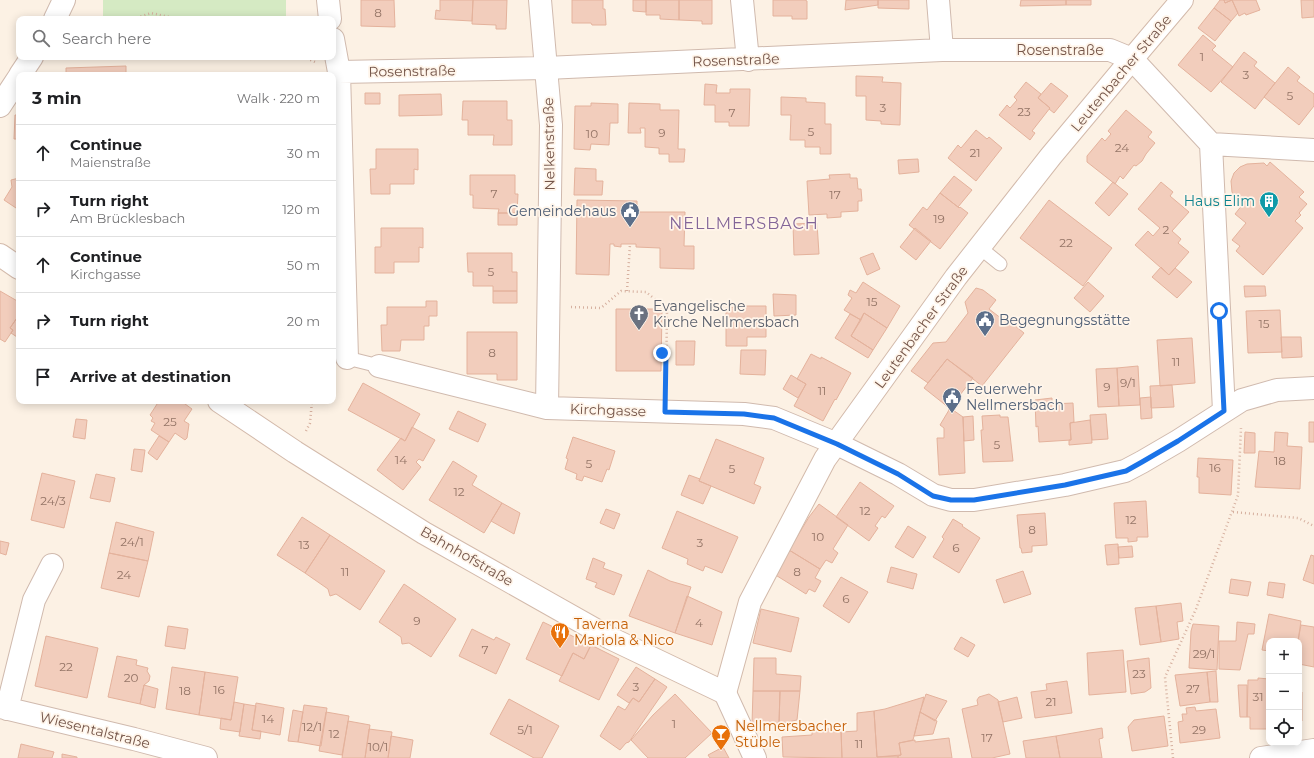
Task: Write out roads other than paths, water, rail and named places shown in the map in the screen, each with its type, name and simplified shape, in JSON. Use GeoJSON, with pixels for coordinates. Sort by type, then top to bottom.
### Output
{"type":"FeatureCollection","features":[{"type":"Feature","properties":{"kind":"street"},"geometry":{"type":"LineString","coordinates":[[56,16],[64,0]]}},
{"type":"Feature","properties":{"kind":"street"},"geometry":{"type":"LineString","coordinates":[[328,0],[330,16]]}},
{"type":"Feature","properties":{"kind":"street","name":"Nelkenstraße"},"geometry":{"type":"LineString","coordinates":[[540,0],[551,125],[547,408]]}},
{"type":"Feature","properties":{"kind":"street"},"geometry":{"type":"LineString","coordinates":[[742,0],[748,60]]}},
{"type":"Feature","properties":{"kind":"street"},"geometry":{"type":"LineString","coordinates":[[938,0],[942,50]]}},
{"type":"Feature","properties":{"kind":"street","name":"Leutenbacher Straße"},"geometry":{"type":"LineString","coordinates":[[725,693],[750,602],[825,459],[979,247],[1182,0]]}},
{"type":"Feature","properties":{"kind":"street","name":"Rosenstraße"},"geometry":{"type":"LineString","coordinates":[[339,72],[546,68],[942,50],[1110,50],[1132,59]]}},
{"type":"Feature","properties":{"kind":"street"},"geometry":{"type":"LineString","coordinates":[[336,56],[339,72],[346,358]]}},
{"type":"Feature","properties":{"kind":"street"},"geometry":{"type":"LineString","coordinates":[[1132,59],[1211,144],[1233,406]]}},
{"type":"Feature","properties":{"kind":"street"},"geometry":{"type":"LineString","coordinates":[[23,72],[30,60]]}},
{"type":"Feature","properties":{"kind":"street"},"geometry":{"type":"LineString","coordinates":[[0,106],[16,82]]}},
{"type":"Feature","properties":{"kind":"street"},"geometry":{"type":"LineString","coordinates":[[1211,144],[1314,150]]}},
{"type":"Feature","properties":{"kind":"street"},"geometry":{"type":"LineString","coordinates":[[0,255],[16,266]]}},
{"type":"Feature","properties":{"kind":"street","name":"Kirchgasse"},"geometry":{"type":"LineString","coordinates":[[379,366],[547,408],[744,414],[774,418],[837,444],[898,474],[933,496],[951,500],[974,500],[1065,485],[1126,471],[1178,441],[1233,406],[1278,390],[1314,388]]}},
{"type":"Feature","properties":{"kind":"street","name":"Bahnhofstraße"},"geometry":{"type":"LineString","coordinates":[[223,404],[295,452],[424,533],[610,638],[725,693]]}},
{"type":"Feature","properties":{"kind":"street","name":"Wiesentalstraße"},"geometry":{"type":"LineString","coordinates":[[52,565],[34,600],[4,708],[206,758]]}},
{"type":"Feature","properties":{"kind":"street"},"geometry":{"type":"LineString","coordinates":[[725,693],[755,758]]}},
{"type":"Feature","properties":{"kind":"street"},"geometry":{"type":"LineString","coordinates":[[1261,758],[1314,750]]}},
{"type":"Feature","properties":{"kind":"lane"},"geometry":{"type":"LineString","coordinates":[[979,247],[1000,264]]}},
{"type":"Feature","properties":{"kind":"lane"},"geometry":{"type":"LineString","coordinates":[[346,358],[379,366]]}},
{"type":"Feature","properties":{"kind":"place","name":"Haus Elim"},"geometry":{"type":"Point","coordinates":[1269,218]}},
{"type":"Feature","properties":{"kind":"place","name":"Gemeindehaus"},"geometry":{"type":"Point","coordinates":[630,228]}},
{"type":"Feature","properties":{"kind":"place","name":"Evangelische Kirche Nellmersbach"},"geometry":{"type":"Point","coordinates":[639,331]}},
{"type":"Feature","properties":{"kind":"place","name":"Begegnungsstätte"},"geometry":{"type":"Point","coordinates":[985,337]}},
{"type":"Feature","properties":{"kind":"place","name":"Feuerwehr Nellmersbach"},"geometry":{"type":"Point","coordinates":[952,414]}},
{"type":"Feature","properties":{"kind":"place","name":"Taverna Mariola & Nico"},"geometry":{"type":"Point","coordinates":[560,649]}},
{"type":"Feature","properties":{"kind":"place","name":"Nellmersbacher Stüble"},"geometry":{"type":"Point","coordinates":[721,751]}},
{"type":"Feature","properties":{"kind":"district","name":"NELLMERSBACH"},"geometry":{"type":"Point","coordinates":[744,223]}}]}
